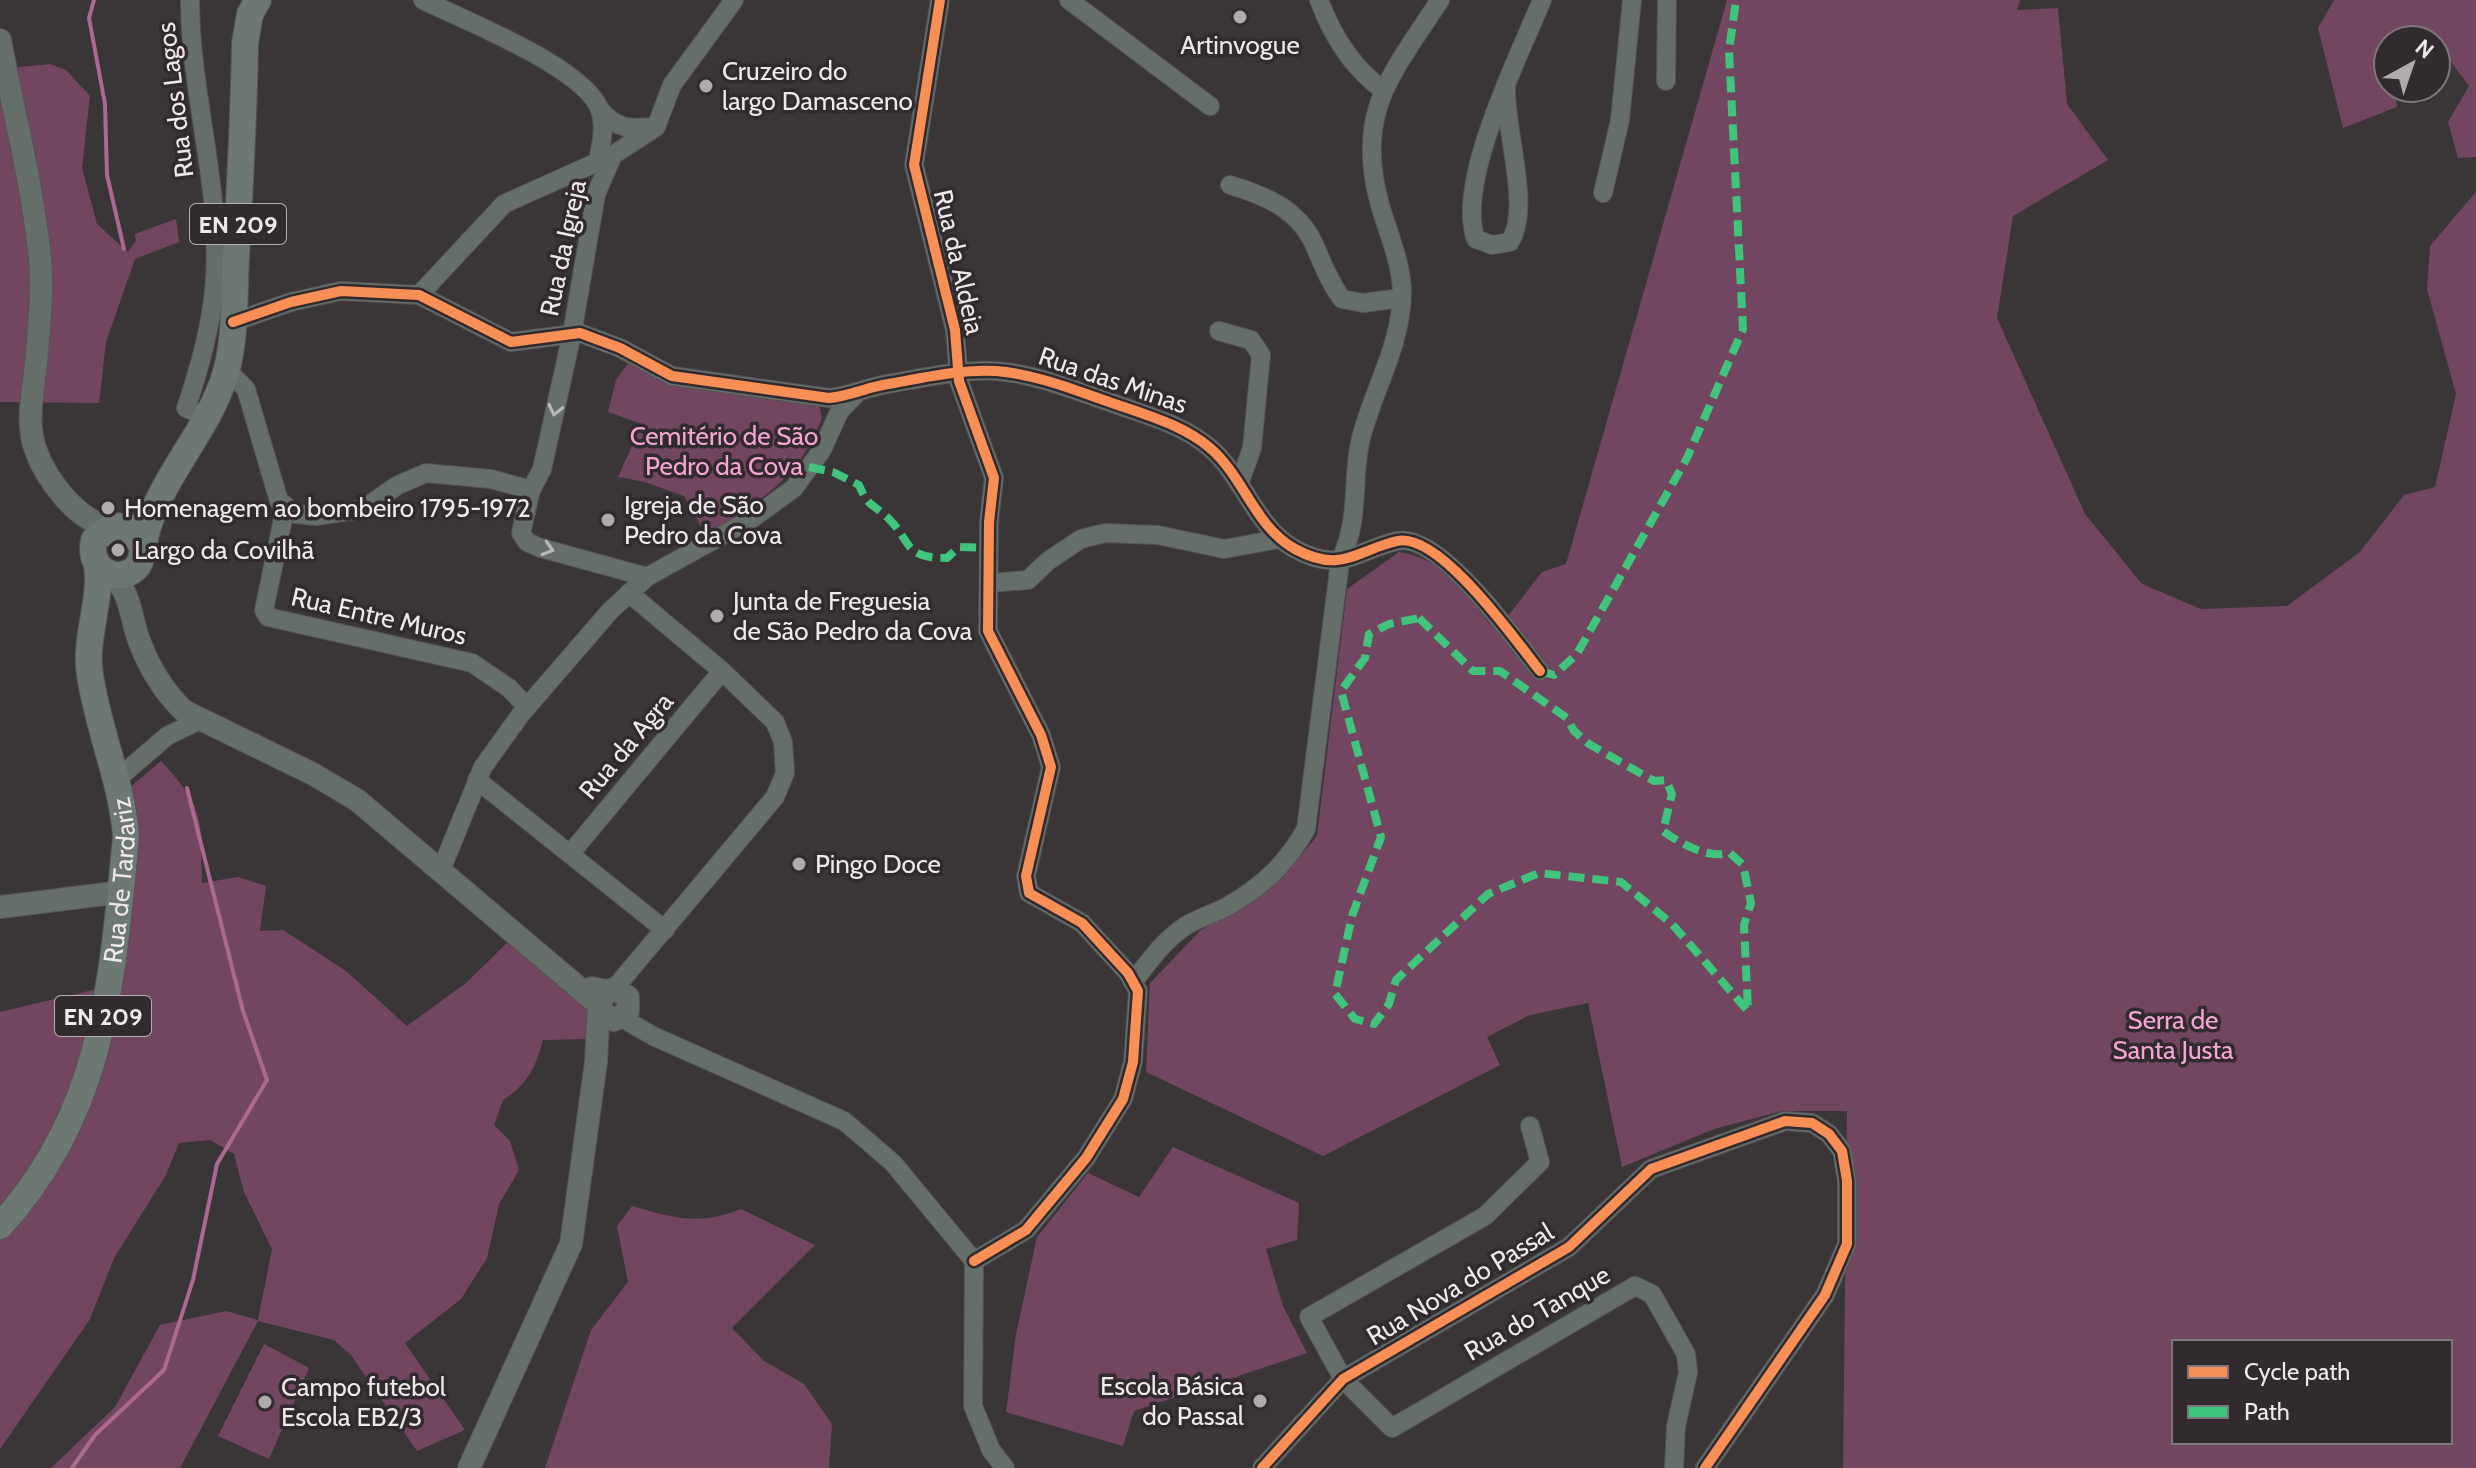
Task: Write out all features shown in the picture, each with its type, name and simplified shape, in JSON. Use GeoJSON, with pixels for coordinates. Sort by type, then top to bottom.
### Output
{"type":"FeatureCollection","features":[{"type":"Feature","properties":{"kind":"main road","name":"EN 209"},"geometry":{"type":"LineString","coordinates":[[156,503],[144,515],[99,534],[116,560],[147,522],[206,417],[227,370],[233,322],[245,43],[250,14],[258,0]]}},
{"type":"Feature","properties":{"kind":"main road"},"geometry":{"type":"LineString","coordinates":[[116,526],[134,532],[116,560]]}},
{"type":"Feature","properties":{"kind":"main road","name":"Rua de Tardariz"},"geometry":{"type":"LineString","coordinates":[[0,1226],[50,1161],[79,1105],[99,1045],[126,837],[116,780],[90,675],[88,651],[94,607],[116,560]]}},
{"type":"Feature","properties":{"kind":"street","name":"Rua dos Lagos"},"geometry":{"type":"LineString","coordinates":[[190,0],[190,49],[211,186],[215,289],[204,357],[186,408],[206,417]]}},
{"type":"Feature","properties":{"kind":"street"},"geometry":{"type":"LineString","coordinates":[[423,0],[548,60],[588,90],[612,123],[627,130],[656,127]]}},
{"type":"Feature","properties":{"kind":"street"},"geometry":{"type":"LineString","coordinates":[[419,295],[504,204],[605,158],[656,127],[672,85],[734,0]]}},
{"type":"Feature","properties":{"kind":"street","name":"Rua da Aldeia"},"geometry":{"type":"LineString","coordinates":[[940,0],[914,165],[939,255],[955,330],[957,374],[994,478],[988,631],[1041,735],[1051,767],[1038,835],[1026,876],[1029,893],[1082,923],[1133,982]]}},
{"type":"Feature","properties":{"kind":"street"},"geometry":{"type":"LineString","coordinates":[[1069,0],[1210,106]]}},
{"type":"Feature","properties":{"kind":"street"},"geometry":{"type":"LineString","coordinates":[[1319,0],[1341,45],[1364,76],[1383,90]]}},
{"type":"Feature","properties":{"kind":"street"},"geometry":{"type":"LineString","coordinates":[[974,1261],[1026,1230],[1086,1158],[1123,1099],[1133,1062],[1138,991],[1133,982],[1154,955],[1184,927],[1228,906],[1266,882],[1292,854],[1306,829],[1340,562],[1352,535],[1357,506],[1360,442],[1396,342],[1401,298],[1396,260],[1372,174],[1371,133],[1383,90],[1440,0]]}},
{"type":"Feature","properties":{"kind":"street"},"geometry":{"type":"LineString","coordinates":[[1506,84],[1508,132],[1521,207],[1517,230],[1510,242],[1492,245],[1476,239],[1470,224],[1470,202],[1486,141],[1506,84],[1542,0]]}},
{"type":"Feature","properties":{"kind":"street"},"geometry":{"type":"LineString","coordinates":[[1603,193],[1620,120],[1632,0]]}},
{"type":"Feature","properties":{"kind":"street"},"geometry":{"type":"LineString","coordinates":[[1666,81],[1667,0]]}},
{"type":"Feature","properties":{"kind":"street"},"geometry":{"type":"LineString","coordinates":[[0,40],[39,249],[41,310],[30,420],[36,450],[66,499],[76,526],[116,560],[140,643],[159,682],[184,711],[313,774],[357,800],[576,983],[616,1001],[653,1036],[844,1121],[893,1163],[974,1261],[973,1406],[991,1450],[1005,1468]]}},
{"type":"Feature","properties":{"kind":"street","name":"Rua da Igreja"},"geometry":{"type":"LineString","coordinates":[[601,111],[605,158],[572,334],[542,469],[531,490],[521,533],[527,542],[647,577]]}},
{"type":"Feature","properties":{"kind":"street"},"geometry":{"type":"LineString","coordinates":[[1230,185],[1257,193],[1300,221],[1313,240],[1330,283],[1342,299],[1363,303],[1401,298]]}},
{"type":"Feature","properties":{"kind":"street"},"geometry":{"type":"LineString","coordinates":[[233,322],[291,302],[341,291],[419,295],[511,342],[572,334]]}},
{"type":"Feature","properties":{"kind":"street"},"geometry":{"type":"LineString","coordinates":[[1219,331],[1251,340],[1261,355],[1252,448],[1239,484]]}},
{"type":"Feature","properties":{"kind":"street","name":"Rua das Minas"},"geometry":{"type":"LineString","coordinates":[[572,334],[580,333],[620,348],[672,376],[829,398],[855,395],[882,384],[957,374],[993,371],[1025,376],[1177,427],[1209,447],[1279,539],[1297,551],[1340,562]]}},
{"type":"Feature","properties":{"kind":"street"},"geometry":{"type":"LineString","coordinates":[[227,370],[246,389],[279,501],[285,509],[316,516],[363,509],[398,485],[426,473],[491,479],[531,490]]}},
{"type":"Feature","properties":{"kind":"street"},"geometry":{"type":"LineString","coordinates":[[441,870],[477,780],[527,707],[647,577],[753,518],[794,488],[822,450],[839,412],[855,395]]}},
{"type":"Feature","properties":{"kind":"street"},"geometry":{"type":"LineString","coordinates":[[66,499],[92,522],[116,526]]}},
{"type":"Feature","properties":{"kind":"street","name":"Rua Entre Muros"},"geometry":{"type":"LineString","coordinates":[[285,509],[264,610],[268,617],[472,663],[509,688],[527,707]]}},
{"type":"Feature","properties":{"kind":"street"},"geometry":{"type":"LineString","coordinates":[[989,583],[1028,580],[1048,561],[1081,539],[1105,533],[1158,535],[1224,549],[1279,539]]}},
{"type":"Feature","properties":{"kind":"street"},"geometry":{"type":"LineString","coordinates":[[1340,562],[1400,540],[1423,544],[1459,574],[1540,671]]}},
{"type":"Feature","properties":{"kind":"street"},"geometry":{"type":"LineString","coordinates":[[469,1468],[571,1244],[596,1062],[616,1001],[665,930],[775,797],[785,773],[783,742],[775,722],[722,671],[629,593]]}},
{"type":"Feature","properties":{"kind":"street","name":"Rua da Agra"},"geometry":{"type":"LineString","coordinates":[[570,854],[722,671]]}},
{"type":"Feature","properties":{"kind":"street"},"geometry":{"type":"LineString","coordinates":[[116,780],[167,736],[200,720]]}},
{"type":"Feature","properties":{"kind":"street"},"geometry":{"type":"LineString","coordinates":[[477,780],[665,930]]}},
{"type":"Feature","properties":{"kind":"street"},"geometry":{"type":"LineString","coordinates":[[0,907],[121,892]]}},
{"type":"Feature","properties":{"kind":"street","name":"Rua Nova do Passal"},"geometry":{"type":"LineString","coordinates":[[1262,1468],[1343,1379],[1569,1247],[1651,1169],[1785,1121],[1801,1120],[1821,1127],[1842,1151],[1847,1181],[1847,1244],[1825,1295],[1705,1468]]}},
{"type":"Feature","properties":{"kind":"street"},"geometry":{"type":"LineString","coordinates":[[1343,1379],[1309,1317],[1485,1216],[1540,1162],[1530,1126]]}},
{"type":"Feature","properties":{"kind":"street","name":"Rua do Tanque"},"geometry":{"type":"LineString","coordinates":[[1343,1379],[1392,1428],[1635,1286],[1652,1294],[1686,1354],[1688,1373],[1676,1426],[1674,1468]]}},
{"type":"Feature","properties":{"kind":"green space","name":"Serra de Santa Justa"},"geometry":{"type":"Polygon","coordinates":[[[1727,0],[2020,0],[2017,10],[2058,8],[2067,104],[2108,160],[2013,216],[1997,318],[2085,514],[2142,584],[2201,609],[2287,606],[2360,552],[2404,495],[2435,487],[2456,394],[2427,289],[2430,246],[2476,192],[2476,1468],[1843,1468],[1847,1111],[1782,1111],[1714,1129],[1622,1167],[1588,1003],[1530,1015],[1487,1037],[1500,1065],[1323,1156],[1146,1072],[1150,983],[1200,931],[1282,878],[1317,836],[1347,589],[1399,552],[1414,555],[1452,578],[1490,625],[1508,616],[1542,572],[1566,564],[1727,0]]]}},
{"type":"Feature","properties":{"kind":"green space"},"geometry":{"type":"Polygon","coordinates":[[[2334,0],[2476,0],[2476,157],[2458,158],[2448,122],[2469,86],[2452,63],[2452,24],[2372,24],[2372,104],[2397,104],[2397,107],[2343,128],[2318,28],[2334,0]]]}},
{"type":"Feature","properties":{"kind":"green space"},"geometry":{"type":"Polygon","coordinates":[[[50,64],[66,70],[90,96],[82,168],[97,224],[128,252],[136,241],[135,234],[176,219],[179,242],[135,259],[106,342],[99,403],[0,402],[0,69],[50,64]]]}},
{"type":"Feature","properties":{"kind":"green space","name":"Cemitério de São Pedro da Cova"},"geometry":{"type":"Polygon","coordinates":[[[629,362],[819,405],[822,418],[812,440],[789,474],[760,500],[706,535],[684,496],[645,482],[618,477],[642,424],[608,412],[616,380],[629,362]]]}},
{"type":"Feature","properties":{"kind":"green space"},"geometry":{"type":"Polygon","coordinates":[[[161,761],[186,792],[198,816],[202,883],[238,877],[266,886],[260,931],[283,930],[346,971],[407,1026],[466,983],[510,940],[589,1003],[590,1039],[543,1040],[529,1074],[503,1100],[494,1125],[510,1141],[519,1170],[499,1204],[487,1258],[461,1299],[405,1343],[465,1430],[417,1451],[351,1355],[334,1340],[258,1321],[180,1468],[51,1468],[115,1407],[160,1325],[226,1311],[258,1320],[272,1249],[244,1192],[234,1154],[210,1140],[179,1143],[166,1175],[114,1258],[90,1319],[0,1449],[0,1012],[118,984],[128,789],[161,761]]]}},
{"type":"Feature","properties":{"kind":"green space"},"geometry":{"type":"Polygon","coordinates":[[[1173,1147],[1299,1203],[1297,1240],[1266,1249],[1283,1306],[1307,1353],[1134,1411],[1123,1446],[1006,1412],[1016,1334],[1037,1237],[1088,1173],[1139,1197],[1173,1147]]]}},
{"type":"Feature","properties":{"kind":"green space"},"geometry":{"type":"Polygon","coordinates":[[[632,1206],[699,1219],[741,1209],[815,1245],[732,1328],[764,1361],[804,1384],[832,1424],[829,1468],[545,1468],[591,1330],[628,1282],[617,1226],[632,1206]]]}},
{"type":"Feature","properties":{"kind":"green space","name":"Campo futebol Escola EB2/3"},"geometry":{"type":"Polygon","coordinates":[[[264,1344],[309,1368],[269,1459],[218,1436],[264,1344]]]}},
{"type":"Feature","properties":{"kind":"waterway"},"geometry":{"type":"LineString","coordinates":[[94,0],[89,18],[105,104],[107,175],[124,249]]}},
{"type":"Feature","properties":{"kind":"waterway"},"geometry":{"type":"LineString","coordinates":[[72,1468],[95,1435],[164,1370],[193,1280],[217,1164],[267,1080],[243,1011],[187,788]]}},
{"type":"Feature","properties":{"kind":"marked path"},"geometry":{"type":"LineString","coordinates":[[1540,671],[1554,675],[1577,654],[1687,458],[1743,329],[1729,51],[1736,0]]}},
{"type":"Feature","properties":{"kind":"marked path"},"geometry":{"type":"LineString","coordinates":[[809,467],[833,472],[859,485],[868,501],[896,526],[910,547],[922,555],[947,558],[959,547],[988,548]]}},
{"type":"Feature","properties":{"kind":"marked path"},"geometry":{"type":"LineString","coordinates":[[1419,618],[1473,671],[1500,671],[1567,718],[1574,731],[1589,744],[1654,781],[1666,780],[1672,794],[1663,831],[1704,852],[1730,853],[1743,865],[1751,903],[1744,925],[1748,1011],[1672,924],[1621,882],[1539,873],[1488,894],[1396,980],[1389,1004],[1374,1024],[1355,1019],[1335,994],[1352,916],[1381,837],[1341,691],[1365,658],[1369,634],[1389,624],[1419,618]]}},
{"type":"Feature","properties":{"kind":"cycle path"},"geometry":{"type":"LineString","coordinates":[[940,0],[914,165],[955,330],[959,381],[994,478],[989,522],[988,631],[1041,735],[1051,767],[1026,876],[1029,893],[1082,923],[1128,973],[1138,991],[1133,1062],[1123,1099],[1086,1158],[1026,1230],[974,1261]]}},
{"type":"Feature","properties":{"kind":"cycle path"},"geometry":{"type":"LineString","coordinates":[[233,322],[291,302],[341,291],[419,295],[511,342],[580,333],[620,348],[672,376],[829,398],[881,385],[969,371],[996,371],[1042,380],[1154,418],[1200,440],[1222,460],[1270,528],[1295,549],[1324,560],[1336,560],[1397,541],[1414,542],[1434,553],[1475,591],[1540,671]]}},
{"type":"Feature","properties":{"kind":"cycle path"},"geometry":{"type":"LineString","coordinates":[[1262,1468],[1343,1379],[1569,1247],[1651,1169],[1785,1121],[1812,1123],[1829,1134],[1842,1151],[1847,1181],[1847,1244],[1825,1295],[1705,1468]]}},
{"type":"Feature","properties":{"kind":"place","name":"Artinvogue"},"geometry":{"type":"Point","coordinates":[1240,17]}},
{"type":"Feature","properties":{"kind":"place","name":"Cruzeiro do largo Damasceno"},"geometry":{"type":"Point","coordinates":[706,86]}},
{"type":"Feature","properties":{"kind":"place","name":"Homenagem ao bombeiro 1795-1972"},"geometry":{"type":"Point","coordinates":[108,508]}},
{"type":"Feature","properties":{"kind":"place","name":"Igreja de São Pedro da Cova"},"geometry":{"type":"Point","coordinates":[608,520]}},
{"type":"Feature","properties":{"kind":"place","name":"Largo da Covilhã"},"geometry":{"type":"Point","coordinates":[118,550]}},
{"type":"Feature","properties":{"kind":"place","name":"Junta de Freguesia de São Pedro da Cova"},"geometry":{"type":"Point","coordinates":[717,616]}},
{"type":"Feature","properties":{"kind":"place","name":"Pingo Doce"},"geometry":{"type":"Point","coordinates":[799,864]}},
{"type":"Feature","properties":{"kind":"place","name":"Escola Básica do Passal"},"geometry":{"type":"Point","coordinates":[1260,1401]}},
{"type":"Feature","properties":{"kind":"place","name":"Campo futebol Escola EB2/3"},"geometry":{"type":"Point","coordinates":[265,1402]}}]}
